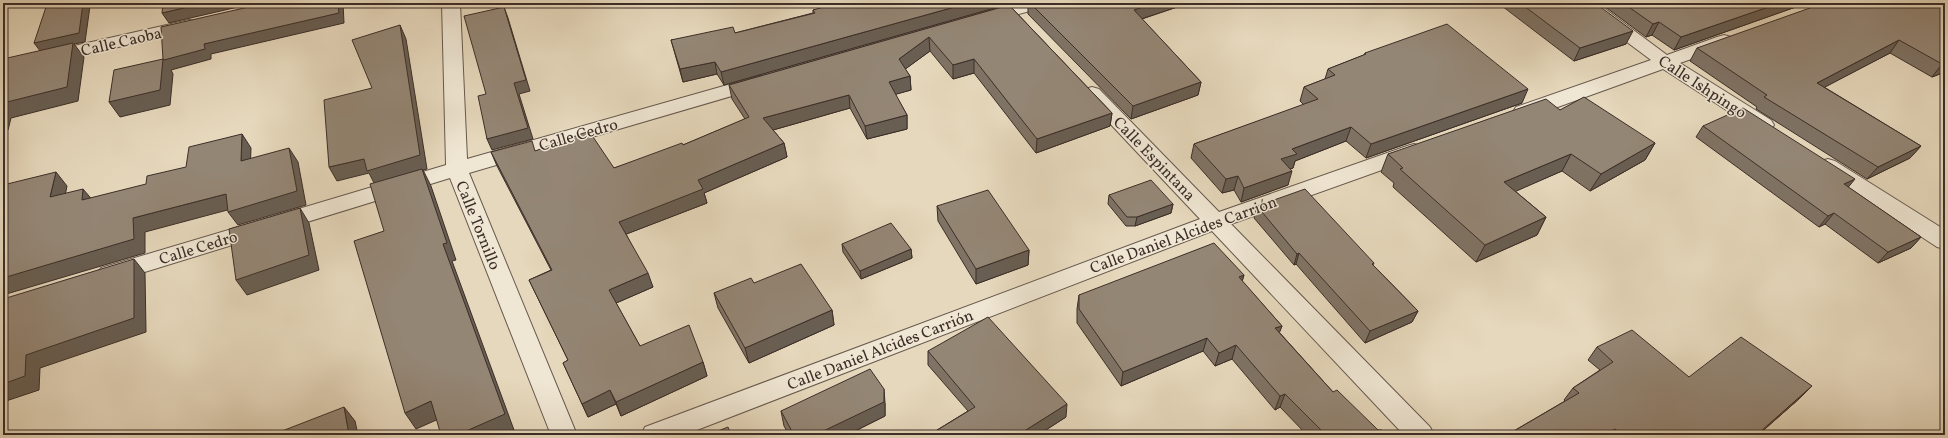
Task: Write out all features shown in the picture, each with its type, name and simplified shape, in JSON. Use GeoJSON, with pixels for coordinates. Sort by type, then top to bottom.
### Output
{"type":"FeatureCollection","features":[{"type":"Feature","properties":{"kind":"street","name":"Calle Tornillo"},"geometry":{"type":"LineString","coordinates":[[451,3],[456,168],[564,435]]}},
{"type":"Feature","properties":{"kind":"street"},"geometry":{"type":"LineString","coordinates":[[967,24],[1009,7],[1039,3]]}},
{"type":"Feature","properties":{"kind":"street","name":"Calle Ishpingo"},"geometry":{"type":"LineString","coordinates":[[1586,3],[1665,62],[1778,134]]}},
{"type":"Feature","properties":{"kind":"street"},"geometry":{"type":"LineString","coordinates":[[1009,7],[1029,28]]}},
{"type":"Feature","properties":{"kind":"street","name":"Calle Caoba"},"geometry":{"type":"LineString","coordinates":[[3,68],[209,21]]}},
{"type":"Feature","properties":{"kind":"street"},"geometry":{"type":"LineString","coordinates":[[1508,118],[1740,35]]}},
{"type":"Feature","properties":{"kind":"street","name":"Calle Cedro"},"geometry":{"type":"LineString","coordinates":[[94,279],[456,168],[776,78]]}},
{"type":"Feature","properties":{"kind":"street","name":"Calle Espintana"},"geometry":{"type":"LineString","coordinates":[[1078,79],[1421,435]]}},
{"type":"Feature","properties":{"kind":"street","name":"Calle Daniel Alcides Carrión"},"geometry":{"type":"LineString","coordinates":[[654,435],[1216,221],[1433,144]]}},
{"type":"Feature","properties":{"kind":"street"},"geometry":{"type":"LineString","coordinates":[[1812,156],[1945,241]]}},
{"type":"Feature","properties":{"kind":"building"},"geometry":{"type":"Polygon","coordinates":[[[83,3],[79,33],[34,43],[47,4],[83,3]]]}},
{"type":"Feature","properties":{"kind":"building"},"geometry":{"type":"Polygon","coordinates":[[[163,3],[205,3],[162,13],[163,3]]]}},
{"type":"Feature","properties":{"kind":"building"},"geometry":{"type":"Polygon","coordinates":[[[266,3],[338,3],[339,13],[204,44],[205,49],[164,60],[163,59],[161,27],[266,3]]]}},
{"type":"Feature","properties":{"kind":"building"},"geometry":{"type":"Polygon","coordinates":[[[838,3],[969,3],[721,72],[715,62],[680,69],[671,40],[733,27],[735,33],[815,13],[813,10],[838,3]]]}},
{"type":"Feature","properties":{"kind":"building"},"geometry":{"type":"Polygon","coordinates":[[[1030,3],[1154,3],[1134,10],[1201,82],[1133,106],[1030,3]]]}},
{"type":"Feature","properties":{"kind":"building"},"geometry":{"type":"Polygon","coordinates":[[[1520,3],[1595,3],[1633,31],[1580,48],[1520,3]]]}},
{"type":"Feature","properties":{"kind":"building"},"geometry":{"type":"Polygon","coordinates":[[[1623,3],[1780,3],[1681,37],[1659,22],[1653,24],[1623,3]]]}},
{"type":"Feature","properties":{"kind":"building"},"geometry":{"type":"Polygon","coordinates":[[[1824,3],[1945,3],[1945,63],[1942,64],[1899,40],[1817,83],[1921,146],[1878,167],[1764,97],[1767,95],[1697,48],[1824,3]]]}},
{"type":"Feature","properties":{"kind":"building"},"geometry":{"type":"Polygon","coordinates":[[[1009,5],[1112,113],[1037,139],[974,59],[953,65],[929,37],[899,59],[910,76],[889,82],[907,115],[865,126],[849,95],[763,118],[784,143],[698,180],[703,189],[619,222],[648,273],[609,290],[640,346],[689,325],[703,362],[616,402],[610,390],[582,404],[563,363],[568,360],[529,280],[552,270],[491,152],[532,141],[535,151],[589,131],[614,168],[682,143],[683,145],[749,117],[729,85],[1009,5]]]}},
{"type":"Feature","properties":{"kind":"building"},"geometry":{"type":"Polygon","coordinates":[[[504,7],[526,80],[514,83],[528,128],[487,139],[478,96],[486,94],[464,16],[504,7]]]}},
{"type":"Feature","properties":{"kind":"building"},"geometry":{"type":"Polygon","coordinates":[[[1447,24],[1528,89],[1371,144],[1351,127],[1292,149],[1297,154],[1281,159],[1292,171],[1244,188],[1238,176],[1226,179],[1194,144],[1318,99],[1304,87],[1335,75],[1328,69],[1366,54],[1365,53],[1447,24]]]}},
{"type":"Feature","properties":{"kind":"building"},"geometry":{"type":"Polygon","coordinates":[[[400,25],[420,155],[367,171],[364,159],[329,167],[324,100],[372,88],[352,40],[400,25]]]}},
{"type":"Feature","properties":{"kind":"building"},"geometry":{"type":"Polygon","coordinates":[[[73,43],[67,87],[3,103],[3,59],[73,43]]]}},
{"type":"Feature","properties":{"kind":"building"},"geometry":{"type":"Polygon","coordinates":[[[163,59],[160,90],[109,102],[114,70],[163,59]]]}},
{"type":"Feature","properties":{"kind":"building"},"geometry":{"type":"Polygon","coordinates":[[[1584,97],[1655,143],[1601,174],[1571,154],[1504,182],[1546,217],[1485,245],[1400,169],[1403,168],[1388,154],[1546,99],[1560,110],[1584,97]]]}},
{"type":"Feature","properties":{"kind":"building"},"geometry":{"type":"Polygon","coordinates":[[[1743,108],[1855,179],[1844,184],[1921,237],[1888,252],[1834,213],[1828,216],[1703,126],[1743,108]]]}},
{"type":"Feature","properties":{"kind":"building"},"geometry":{"type":"Polygon","coordinates":[[[242,134],[241,161],[289,148],[297,191],[228,212],[226,194],[133,218],[134,239],[3,278],[3,185],[56,172],[50,197],[83,189],[82,200],[146,184],[147,176],[186,167],[189,147],[242,134]]]}},
{"type":"Feature","properties":{"kind":"building"},"geometry":{"type":"Polygon","coordinates":[[[422,169],[447,243],[443,244],[505,414],[457,435],[441,435],[431,401],[405,413],[354,241],[384,231],[370,184],[422,169]]]}},
{"type":"Feature","properties":{"kind":"building"},"geometry":{"type":"Polygon","coordinates":[[[1151,180],[1173,204],[1137,217],[1127,217],[1109,195],[1151,180]]]}},
{"type":"Feature","properties":{"kind":"building"},"geometry":{"type":"Polygon","coordinates":[[[1305,189],[1374,263],[1372,264],[1418,311],[1370,331],[1299,253],[1297,254],[1257,206],[1305,189]]]}},
{"type":"Feature","properties":{"kind":"building"},"geometry":{"type":"Polygon","coordinates":[[[988,190],[1029,250],[976,269],[937,206],[988,190]]]}},
{"type":"Feature","properties":{"kind":"building"},"geometry":{"type":"Polygon","coordinates":[[[300,208],[309,255],[236,280],[229,229],[300,208]]]}},
{"type":"Feature","properties":{"kind":"building"},"geometry":{"type":"Polygon","coordinates":[[[891,223],[911,249],[860,271],[842,244],[891,223]]]}},
{"type":"Feature","properties":{"kind":"building"},"geometry":{"type":"Polygon","coordinates":[[[1214,243],[1244,275],[1239,277],[1282,326],[1275,328],[1333,392],[1337,390],[1378,430],[1382,430],[1387,435],[1326,435],[1285,394],[1280,396],[1236,345],[1219,353],[1207,338],[1123,372],[1079,309],[1079,295],[1214,243]]]}},
{"type":"Feature","properties":{"kind":"building"},"geometry":{"type":"Polygon","coordinates":[[[134,259],[134,318],[26,355],[25,376],[3,384],[3,299],[134,259]]]}},
{"type":"Feature","properties":{"kind":"building"},"geometry":{"type":"Polygon","coordinates":[[[801,264],[832,310],[745,348],[714,293],[751,278],[754,283],[801,264]]]}},
{"type":"Feature","properties":{"kind":"building"},"geometry":{"type":"Polygon","coordinates":[[[988,317],[1067,404],[1018,435],[929,435],[975,407],[928,351],[988,317]]]}},
{"type":"Feature","properties":{"kind":"building"},"geometry":{"type":"Polygon","coordinates":[[[1632,330],[1689,377],[1741,337],[1812,386],[1755,435],[1623,435],[1615,429],[1605,435],[1507,435],[1579,393],[1573,388],[1613,362],[1597,347],[1632,330]]]}},
{"type":"Feature","properties":{"kind":"building"},"geometry":{"type":"Polygon","coordinates":[[[870,369],[884,389],[884,402],[815,435],[794,435],[781,411],[870,369]]]}},
{"type":"Feature","properties":{"kind":"building"},"geometry":{"type":"Polygon","coordinates":[[[344,407],[349,435],[283,435],[282,431],[344,407]]]}},
{"type":"Feature","properties":{"kind":"building"},"geometry":{"type":"Polygon","coordinates":[[[728,427],[731,435],[708,435],[728,427]]]}}]}
